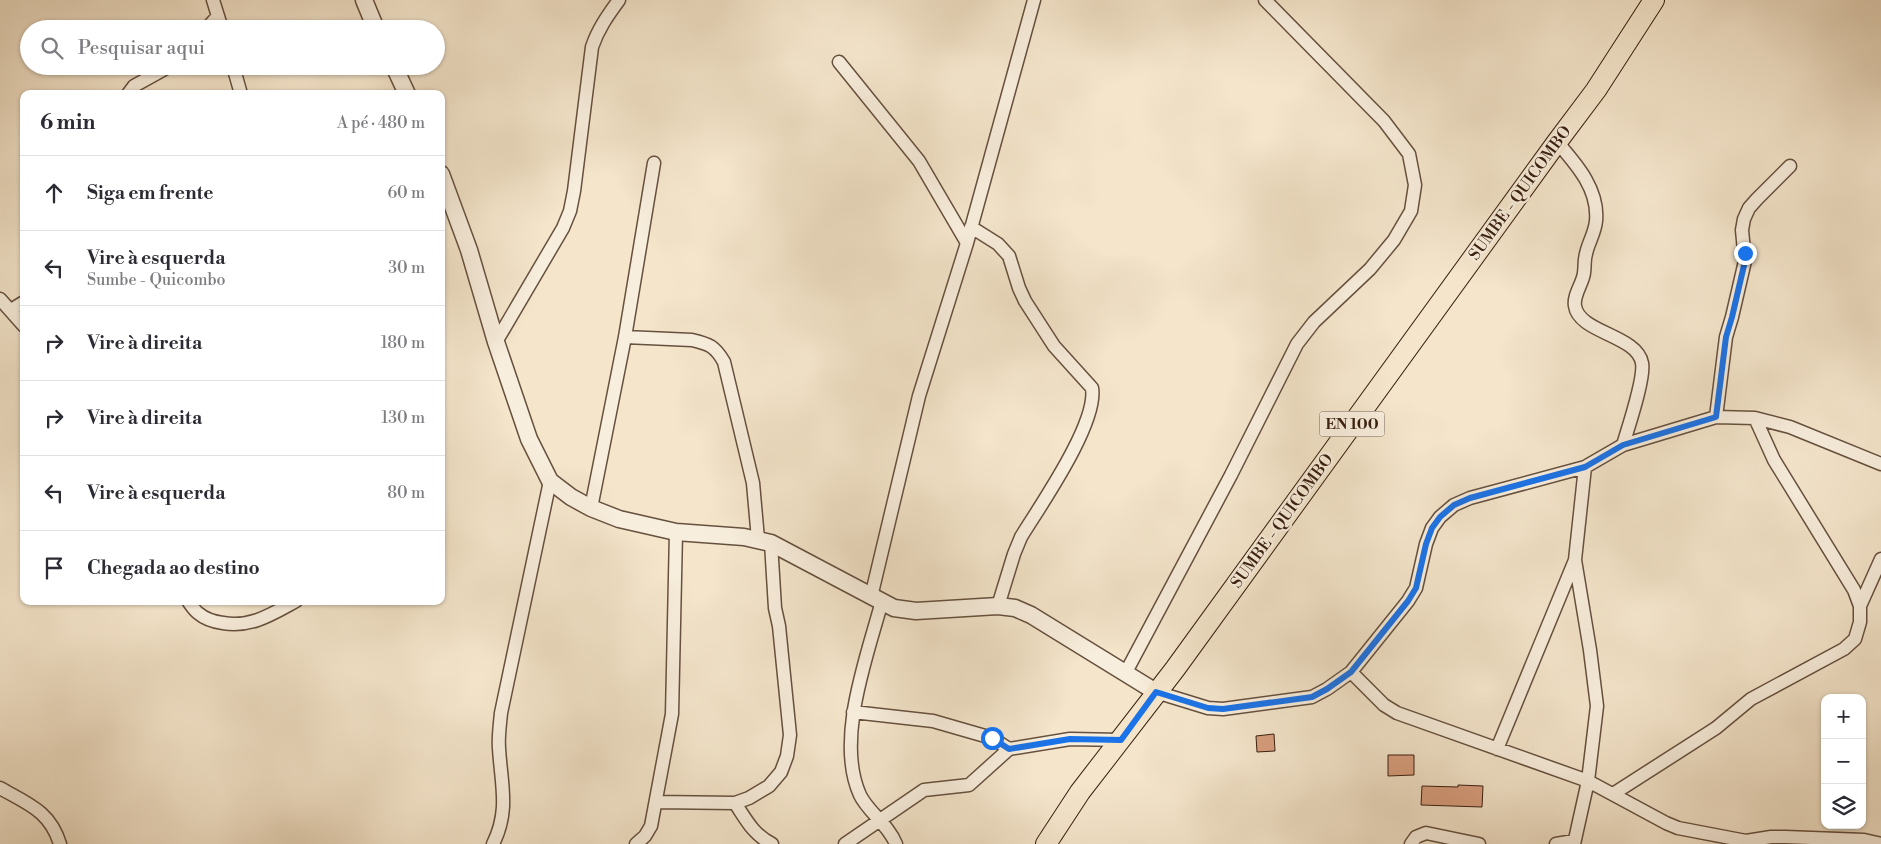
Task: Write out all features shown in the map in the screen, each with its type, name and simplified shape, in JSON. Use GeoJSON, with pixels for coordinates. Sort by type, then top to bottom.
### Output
{"type":"FeatureCollection","features":[{"type":"Feature","properties":{"kind":"main road","name":"SUMBE - QUICOMBO"},"geometry":{"type":"LineString","coordinates":[[1046,844],[1080,792],[1175,668],[1556,142],[1596,90],[1654,0]]}},
{"type":"Feature","properties":{"kind":"street"},"geometry":{"type":"LineString","coordinates":[[213,0],[219,20]]}},
{"type":"Feature","properties":{"kind":"street"},"geometry":{"type":"LineString","coordinates":[[364,0],[372,20]]}},
{"type":"Feature","properties":{"kind":"street"},"geometry":{"type":"LineString","coordinates":[[496,342],[563,228],[570,211],[592,48],[596,35],[619,0]]}},
{"type":"Feature","properties":{"kind":"street"},"geometry":{"type":"LineString","coordinates":[[896,844],[892,835],[861,797],[855,782],[850,733],[853,712],[919,396],[967,243],[1034,0]]}},
{"type":"Feature","properties":{"kind":"street"},"geometry":{"type":"LineString","coordinates":[[1125,674],[1231,475],[1297,344],[1314,322],[1370,269],[1394,240],[1411,211],[1416,185],[1409,154],[1384,121],[1265,0]]}},
{"type":"Feature","properties":{"kind":"street"},"geometry":{"type":"LineString","coordinates":[[214,20],[218,16]]}},
{"type":"Feature","properties":{"kind":"street"},"geometry":{"type":"LineString","coordinates":[[839,62],[919,161],[967,243]]}},
{"type":"Feature","properties":{"kind":"street"},"geometry":{"type":"LineString","coordinates":[[131,90],[134,86],[154,75]]}},
{"type":"Feature","properties":{"kind":"street"},"geometry":{"type":"LineString","coordinates":[[236,75],[240,90]]}},
{"type":"Feature","properties":{"kind":"street"},"geometry":{"type":"LineString","coordinates":[[398,75],[404,90]]}},
{"type":"Feature","properties":{"kind":"street"},"geometry":{"type":"LineString","coordinates":[[1556,142],[1583,173],[1596,210],[1596,223],[1585,255],[1584,274],[1575,301],[1575,307],[1585,320],[1630,346],[1638,354],[1642,364],[1642,376],[1623,445]]}},
{"type":"Feature","properties":{"kind":"street"},"geometry":{"type":"LineString","coordinates":[[591,508],[625,338],[654,163]]}},
{"type":"Feature","properties":{"kind":"street"},"geometry":{"type":"LineString","coordinates":[[1716,417],[1726,337],[1745,261],[1742,230],[1744,219],[1757,199],[1790,166]]}},
{"type":"Feature","properties":{"kind":"street"},"geometry":{"type":"LineString","coordinates":[[445,185],[469,250],[496,342],[530,439],[550,481],[571,497],[618,519],[676,532],[764,541],[894,608],[916,611],[998,606],[1015,608],[1031,615],[1156,692],[1208,708],[1223,709],[1312,697],[1351,672],[1408,601],[1416,588],[1426,544],[1432,528],[1454,505],[1470,498],[1585,467],[1623,445],[1716,417],[1755,418],[1797,430],[1881,464]]}},
{"type":"Feature","properties":{"kind":"street"},"geometry":{"type":"LineString","coordinates":[[971,226],[998,244],[1009,256],[1025,301],[1054,346],[1092,388],[1093,395],[1079,441],[1021,537],[998,606]]}},
{"type":"Feature","properties":{"kind":"street"},"geometry":{"type":"LineString","coordinates":[[0,299],[20,321]]}},
{"type":"Feature","properties":{"kind":"street"},"geometry":{"type":"LineString","coordinates":[[11,310],[20,304]]}},
{"type":"Feature","properties":{"kind":"street"},"geometry":{"type":"LineString","coordinates":[[625,338],[702,342],[717,348],[724,362],[753,483],[764,541],[779,626],[790,735],[787,756],[780,772],[769,786],[749,798],[735,803],[656,802]]}},
{"type":"Feature","properties":{"kind":"street"},"geometry":{"type":"LineString","coordinates":[[1613,794],[1716,728],[1751,699],[1844,649],[1855,639],[1860,622],[1860,606],[1854,590],[1768,449],[1755,418]]}},
{"type":"Feature","properties":{"kind":"street"},"geometry":{"type":"LineString","coordinates":[[1556,844],[1574,842],[1588,781],[1597,706],[1575,560],[1585,467]]}},
{"type":"Feature","properties":{"kind":"street"},"geometry":{"type":"LineString","coordinates":[[493,844],[500,831],[504,809],[504,785],[499,746],[501,713],[550,481]]}},
{"type":"Feature","properties":{"kind":"street"},"geometry":{"type":"LineString","coordinates":[[636,844],[645,836],[651,826],[672,714],[676,532]]}},
{"type":"Feature","properties":{"kind":"street"},"geometry":{"type":"LineString","coordinates":[[1860,606],[1881,559]]}},
{"type":"Feature","properties":{"kind":"street"},"geometry":{"type":"LineString","coordinates":[[1496,749],[1575,560]]}},
{"type":"Feature","properties":{"kind":"street"},"geometry":{"type":"LineString","coordinates":[[191,605],[198,613],[213,621],[234,625],[255,622],[289,605]]}},
{"type":"Feature","properties":{"kind":"street"},"geometry":{"type":"LineString","coordinates":[[1351,672],[1384,705],[1397,713],[1588,781],[1678,828],[1746,841],[1785,837],[1864,840],[1881,844]]}},
{"type":"Feature","properties":{"kind":"street"},"geometry":{"type":"LineString","coordinates":[[853,712],[933,721],[992,738],[1009,749]]}},
{"type":"Feature","properties":{"kind":"street"},"geometry":{"type":"LineString","coordinates":[[845,844],[924,790],[969,785],[1009,749],[1070,739],[1121,740]]}},
{"type":"Feature","properties":{"kind":"street"},"geometry":{"type":"LineString","coordinates":[[0,788],[47,817],[56,831],[60,844]]}},
{"type":"Feature","properties":{"kind":"street"},"geometry":{"type":"LineString","coordinates":[[735,803],[753,831],[760,838],[772,844]]}},
{"type":"Feature","properties":{"kind":"street"},"geometry":{"type":"LineString","coordinates":[[1411,844],[1416,837],[1426,833],[1479,844]]}},
{"type":"Feature","properties":{"kind":"building"},"geometry":{"type":"Polygon","coordinates":[[[1274,734],[1275,751],[1257,752],[1256,736],[1274,734]]]}},
{"type":"Feature","properties":{"kind":"building"},"geometry":{"type":"Polygon","coordinates":[[[1388,755],[1414,755],[1414,775],[1388,776],[1388,755]]]}},
{"type":"Feature","properties":{"kind":"building"},"geometry":{"type":"Polygon","coordinates":[[[1458,785],[1483,786],[1482,807],[1421,805],[1422,786],[1458,787],[1458,785]]]}},
{"type":"Feature","properties":{"kind":"route"},"geometry":{"type":"LineString","coordinates":[[992,738],[1009,749],[1070,739],[1121,740],[1156,692],[1208,708],[1223,709],[1297,700],[1312,697],[1327,689],[1351,672],[1408,601],[1416,588],[1426,544],[1432,528],[1440,517],[1454,505],[1470,498],[1585,467],[1623,445],[1716,417],[1726,337],[1745,261],[1745,253]]}}]}
